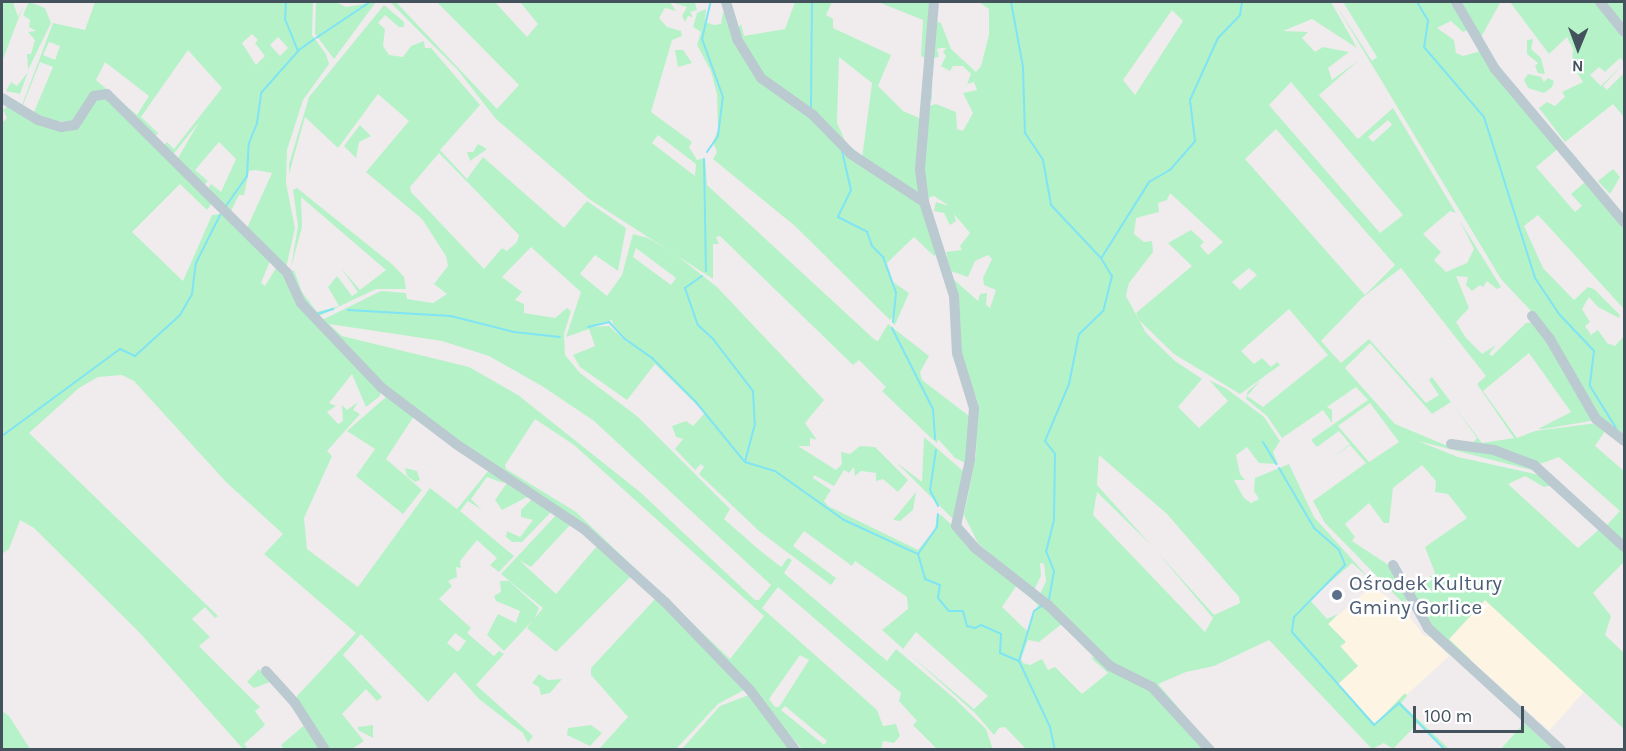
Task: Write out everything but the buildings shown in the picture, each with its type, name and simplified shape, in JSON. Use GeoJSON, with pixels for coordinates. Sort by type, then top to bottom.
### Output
{"type":"FeatureCollection","features":[{"type":"Feature","properties":{"kind":"street"},"geometry":{"type":"LineString","coordinates":[[726,2],[737,39],[761,78],[813,115],[851,154],[924,202]]}},
{"type":"Feature","properties":{"kind":"street"},"geometry":{"type":"LineString","coordinates":[[934,2],[920,169],[924,202],[954,296],[957,353],[974,408],[970,460],[956,526],[975,548],[1049,606],[1110,666],[1152,687],[1210,750]]}},
{"type":"Feature","properties":{"kind":"street"},"geometry":{"type":"LineString","coordinates":[[1456,2],[1495,69],[1624,222]]}},
{"type":"Feature","properties":{"kind":"street"},"geometry":{"type":"LineString","coordinates":[[1600,2],[1624,32]]}},
{"type":"Feature","properties":{"kind":"street"},"geometry":{"type":"LineString","coordinates":[[2,98],[38,120],[61,127],[75,125],[94,96],[107,94],[288,273],[301,303],[382,388],[456,444],[584,529],[665,602],[750,690],[795,750]]}},
{"type":"Feature","properties":{"kind":"street"},"geometry":{"type":"LineString","coordinates":[[1532,316],[1550,339],[1596,419],[1624,441]]}},
{"type":"Feature","properties":{"kind":"street"},"geometry":{"type":"LineString","coordinates":[[1451,444],[1494,450],[1534,465],[1624,547]]}},
{"type":"Feature","properties":{"kind":"street"},"geometry":{"type":"LineString","coordinates":[[1393,565],[1428,628],[1561,750]]}},
{"type":"Feature","properties":{"kind":"street"},"geometry":{"type":"LineString","coordinates":[[266,671],[295,703],[325,750]]}},
{"type":"Feature","properties":{"kind":"shaded area"},"geometry":{"type":"Polygon","coordinates":[[[1372,586],[1403,608],[1424,636],[1430,637],[1449,656],[1375,724],[1338,684],[1358,666],[1341,647],[1346,642],[1328,624],[1372,586]]]}},
{"type":"Feature","properties":{"kind":"shaded area"},"geometry":{"type":"Polygon","coordinates":[[[1485,600],[1585,690],[1549,730],[1449,640],[1485,600]]]}},
{"type":"Feature","properties":{"kind":"green space"},"geometry":{"type":"Polygon","coordinates":[[[2,2],[13,2],[18,17],[24,4],[2,62],[2,2]]]}},
{"type":"Feature","properties":{"kind":"green space"},"geometry":{"type":"Polygon","coordinates":[[[29,2],[45,8],[51,23],[28,70],[27,54],[31,54],[35,40],[28,32],[36,31],[29,27],[30,20],[23,15],[29,2]]]}},
{"type":"Feature","properties":{"kind":"green space"},"geometry":{"type":"Polygon","coordinates":[[[95,2],[313,2],[312,35],[326,54],[329,64],[303,100],[287,150],[286,183],[295,228],[286,268],[233,215],[247,228],[272,173],[249,171],[244,195],[239,195],[230,213],[207,190],[211,184],[221,192],[236,159],[219,142],[195,170],[208,181],[203,186],[178,158],[199,122],[172,156],[163,146],[167,142],[174,149],[222,88],[188,50],[141,117],[158,133],[154,138],[104,91],[70,122],[47,120],[22,105],[53,23],[85,30],[95,2]],[[252,34],[242,43],[256,65],[265,56],[255,43],[258,40],[252,34]],[[278,37],[270,45],[280,56],[288,48],[278,37]],[[49,42],[43,55],[55,60],[60,46],[49,42]],[[40,62],[23,105],[34,112],[53,67],[40,62]],[[105,62],[96,80],[137,115],[149,96],[105,62]]]}},
{"type":"Feature","properties":{"kind":"green space"},"geometry":{"type":"Polygon","coordinates":[[[316,2],[336,2],[346,7],[376,2],[334,59],[315,34],[316,2]]]}},
{"type":"Feature","properties":{"kind":"green space"},"geometry":{"type":"Polygon","coordinates":[[[390,2],[396,2],[497,109],[519,85],[437,2],[495,2],[527,37],[538,24],[520,2],[670,2],[676,11],[665,8],[659,18],[667,27],[681,31],[682,36],[672,40],[651,112],[692,142],[689,147],[697,160],[705,158],[707,185],[875,340],[878,341],[888,324],[929,356],[920,372],[922,380],[969,416],[966,463],[955,458],[938,439],[937,443],[931,438],[882,391],[886,387],[859,360],[853,365],[720,236],[716,237],[719,244],[713,244],[713,279],[589,199],[496,119],[457,69],[390,2]],[[658,135],[652,143],[695,176],[696,164],[658,135]]]}},
{"type":"Feature","properties":{"kind":"green space"},"geometry":{"type":"Polygon","coordinates":[[[671,2],[695,3],[697,10],[690,12],[693,17],[688,16],[685,22],[682,16],[687,7],[671,2]]]}},
{"type":"Feature","properties":{"kind":"green space"},"geometry":{"type":"Polygon","coordinates":[[[795,2],[832,2],[826,15],[833,19],[833,28],[891,55],[878,86],[903,111],[919,118],[922,197],[886,179],[757,70],[738,28],[741,24],[744,36],[785,29],[795,2]],[[839,57],[837,123],[847,145],[862,158],[872,83],[839,57]]]}},
{"type":"Feature","properties":{"kind":"green space"},"geometry":{"type":"Polygon","coordinates":[[[878,2],[932,2],[925,58],[921,56],[923,20],[878,2]]]}},
{"type":"Feature","properties":{"kind":"green space"},"geometry":{"type":"Polygon","coordinates":[[[979,2],[1331,2],[1357,48],[1312,19],[1283,31],[1308,32],[1302,38],[1315,52],[1323,47],[1349,52],[1328,68],[1332,80],[1359,60],[1319,95],[1358,139],[1393,108],[1456,213],[1450,211],[1423,234],[1441,252],[1434,260],[1446,272],[1467,263],[1474,249],[1460,221],[1501,287],[1497,289],[1487,281],[1483,287],[1480,285],[1472,291],[1466,285],[1468,277],[1456,276],[1469,308],[1456,322],[1466,338],[1482,354],[1496,345],[1489,354],[1492,356],[1526,323],[1535,322],[1592,419],[1538,429],[1571,412],[1529,353],[1483,391],[1517,438],[1535,431],[1597,423],[1624,445],[1605,431],[1595,446],[1624,471],[1624,544],[1606,526],[1620,511],[1559,457],[1537,465],[1498,449],[1471,445],[1477,438],[1452,404],[1482,443],[1514,438],[1477,384],[1486,376],[1401,268],[1362,298],[1321,341],[1341,363],[1369,339],[1426,403],[1439,395],[1429,380],[1432,377],[1451,402],[1432,414],[1370,343],[1345,368],[1395,424],[1450,447],[1502,454],[1540,472],[1418,441],[1458,457],[1544,476],[1554,485],[1544,487],[1525,476],[1508,484],[1578,548],[1602,527],[1624,550],[1624,562],[1593,593],[1611,616],[1605,635],[1624,653],[1624,729],[1485,600],[1449,639],[1471,660],[1466,660],[1428,623],[1412,590],[1435,573],[1425,547],[1467,518],[1448,494],[1435,492],[1436,481],[1422,465],[1393,488],[1389,523],[1384,523],[1369,503],[1345,524],[1355,537],[1352,541],[1387,564],[1397,575],[1409,595],[1404,604],[1325,523],[1313,501],[1366,463],[1350,445],[1331,459],[1350,444],[1339,431],[1317,447],[1311,440],[1368,400],[1356,387],[1327,407],[1332,410],[1332,423],[1323,410],[1282,438],[1267,416],[1246,399],[1248,391],[1261,380],[1247,396],[1263,407],[1328,355],[1289,309],[1241,351],[1254,364],[1262,358],[1271,367],[1277,362],[1280,365],[1240,394],[1174,354],[1139,320],[1136,313],[1192,266],[1168,243],[1191,230],[1204,242],[1200,246],[1208,255],[1223,242],[1170,193],[1167,200],[1158,203],[1159,212],[1136,218],[1134,234],[1144,242],[1152,241],[1153,252],[1129,283],[1126,296],[1146,333],[1175,361],[1202,379],[1178,407],[1199,428],[1228,401],[1209,380],[1227,389],[1264,417],[1280,441],[1273,452],[1278,464],[1259,463],[1247,447],[1236,455],[1240,474],[1245,480],[1234,480],[1244,498],[1251,503],[1259,499],[1254,491],[1255,478],[1289,464],[1314,517],[1368,577],[1352,563],[1310,600],[1327,619],[1338,614],[1328,624],[1346,642],[1340,646],[1358,666],[1338,684],[1375,724],[1405,693],[1407,696],[1401,703],[1449,749],[1444,749],[1418,723],[1393,749],[1384,743],[1372,749],[1269,640],[1214,666],[1186,672],[1158,684],[1214,749],[1159,690],[1105,657],[1039,596],[1046,581],[1044,564],[1040,563],[1041,576],[1033,592],[978,543],[964,515],[976,455],[978,403],[961,357],[951,277],[978,301],[980,294],[987,293],[986,305],[990,308],[996,290],[984,285],[983,278],[992,259],[988,255],[975,261],[968,277],[951,271],[946,252],[962,250],[960,246],[970,233],[954,214],[956,221],[950,225],[944,213],[934,211],[936,202],[949,206],[934,196],[928,198],[922,166],[927,107],[936,104],[956,112],[957,129],[963,131],[973,113],[963,93],[977,90],[974,82],[967,84],[971,74],[963,66],[953,66],[950,71],[941,66],[946,56],[943,52],[946,48],[941,48],[937,49],[939,57],[931,58],[932,100],[928,98],[929,56],[933,24],[935,21],[941,23],[951,49],[976,72],[981,66],[989,35],[989,9],[979,2]],[[1172,10],[1123,80],[1135,95],[1183,21],[1172,10]],[[1291,82],[1269,105],[1380,233],[1403,215],[1291,82]],[[1388,120],[1368,137],[1373,142],[1392,125],[1388,120]],[[1276,129],[1245,159],[1365,295],[1395,265],[1276,129]],[[1249,268],[1232,282],[1240,290],[1257,275],[1249,268]],[[1370,403],[1338,426],[1369,462],[1399,442],[1370,403]],[[1099,455],[1097,485],[1151,545],[1097,492],[1093,515],[1205,632],[1213,618],[1156,551],[1214,615],[1240,603],[1239,597],[1167,514],[1099,455]]]}},
{"type":"Feature","properties":{"kind":"green space"},"geometry":{"type":"Polygon","coordinates":[[[1334,2],[1372,61],[1377,57],[1343,2],[1455,2],[1471,29],[1463,32],[1451,21],[1437,28],[1454,40],[1456,53],[1463,56],[1481,51],[1560,147],[1536,167],[1575,212],[1582,206],[1571,194],[1585,182],[1624,224],[1624,309],[1538,215],[1524,226],[1543,268],[1574,300],[1588,287],[1594,289],[1620,315],[1619,318],[1598,307],[1589,297],[1582,309],[1590,322],[1585,326],[1591,335],[1598,330],[1607,343],[1615,346],[1624,336],[1624,441],[1600,419],[1544,325],[1501,279],[1334,2]]]}},
{"type":"Feature","properties":{"kind":"green space"},"geometry":{"type":"Polygon","coordinates":[[[1458,2],[1506,2],[1500,3],[1480,39],[1458,2]]]}},
{"type":"Feature","properties":{"kind":"green space"},"geometry":{"type":"Polygon","coordinates":[[[1510,2],[1598,2],[1624,35],[1624,62],[1620,58],[1605,72],[1599,67],[1590,75],[1601,86],[1624,63],[1603,86],[1607,90],[1624,73],[1624,117],[1613,104],[1565,142],[1539,108],[1547,102],[1555,106],[1565,97],[1562,92],[1583,82],[1572,65],[1573,49],[1567,37],[1549,54],[1510,2]]]}},
{"type":"Feature","properties":{"kind":"green space"},"geometry":{"type":"Polygon","coordinates":[[[1601,2],[1624,2],[1624,29],[1601,2]]]}},
{"type":"Feature","properties":{"kind":"green space"},"geometry":{"type":"Polygon","coordinates":[[[384,5],[404,22],[404,27],[399,27],[385,15],[378,23],[385,29],[383,46],[389,55],[403,57],[411,46],[424,41],[425,48],[431,48],[480,105],[440,150],[467,179],[483,157],[564,228],[587,201],[626,228],[618,271],[595,255],[580,274],[607,296],[622,275],[633,234],[648,238],[675,254],[717,287],[824,400],[805,423],[817,440],[810,438],[810,446],[798,446],[836,470],[842,464],[841,452],[850,454],[860,446],[875,447],[908,480],[898,492],[883,479],[876,481],[876,473],[861,471],[855,476],[854,467],[849,473],[844,470],[834,486],[814,475],[813,478],[831,490],[824,501],[828,506],[918,550],[935,529],[937,515],[941,515],[1017,585],[1002,607],[1027,631],[1038,605],[1017,586],[1063,623],[1039,642],[1028,640],[1021,659],[1023,663],[1030,665],[1042,659],[1048,670],[1055,667],[1082,694],[1108,673],[1091,658],[1094,657],[1150,689],[1207,749],[1026,749],[1005,727],[999,728],[994,735],[976,714],[908,653],[974,709],[988,696],[916,632],[903,649],[882,630],[908,609],[907,597],[855,561],[852,566],[804,531],[793,546],[836,578],[831,585],[759,531],[699,474],[704,467],[701,464],[695,470],[675,449],[683,439],[676,437],[672,426],[686,421],[693,426],[705,413],[655,364],[627,400],[580,367],[573,355],[595,346],[589,329],[566,337],[581,292],[531,247],[502,277],[522,292],[515,300],[524,304],[524,313],[555,318],[567,308],[571,311],[564,334],[565,355],[580,373],[638,417],[730,509],[724,519],[781,567],[788,558],[792,560],[784,573],[887,661],[896,649],[954,698],[986,729],[993,750],[937,749],[913,725],[917,721],[899,701],[901,693],[778,587],[762,608],[877,710],[883,726],[896,724],[900,736],[894,743],[883,741],[881,749],[802,749],[725,662],[580,523],[393,395],[322,320],[381,291],[406,293],[407,299],[433,303],[447,294],[434,284],[448,266],[446,256],[422,219],[366,172],[409,121],[378,94],[338,148],[305,117],[289,174],[289,164],[309,97],[384,5]],[[439,153],[410,187],[411,192],[484,269],[502,248],[507,251],[517,242],[519,235],[439,153]],[[636,248],[633,257],[671,285],[676,278],[636,248]],[[612,320],[588,327],[609,326],[628,343],[612,320]],[[329,324],[342,336],[469,367],[518,395],[640,492],[755,600],[759,600],[771,585],[594,421],[542,386],[489,356],[442,341],[329,324]],[[535,419],[505,465],[506,469],[576,512],[730,659],[764,616],[574,445],[535,419]],[[800,655],[769,699],[775,707],[779,707],[809,660],[800,655]],[[785,706],[781,710],[824,745],[827,741],[785,706]]]}},
{"type":"Feature","properties":{"kind":"green space"},"geometry":{"type":"Polygon","coordinates":[[[706,9],[705,22],[714,25],[721,24],[723,12],[728,16],[745,61],[926,208],[937,254],[934,256],[914,237],[887,263],[893,282],[909,293],[895,325],[892,322],[895,314],[890,320],[795,226],[713,159],[717,152],[713,142],[718,129],[717,94],[711,71],[697,45],[701,32],[693,27],[697,13],[706,9]]]}},
{"type":"Feature","properties":{"kind":"green space"},"geometry":{"type":"Polygon","coordinates":[[[1533,39],[1531,49],[1541,58],[1545,74],[1538,73],[1535,66],[1538,63],[1527,54],[1527,40],[1533,39]]]}},
{"type":"Feature","properties":{"kind":"green space"},"geometry":{"type":"Polygon","coordinates":[[[675,50],[683,50],[692,63],[678,67],[675,50]]]}},
{"type":"Feature","properties":{"kind":"green space"},"geometry":{"type":"Polygon","coordinates":[[[28,72],[20,94],[6,91],[11,82],[17,86],[28,72]]]}},
{"type":"Feature","properties":{"kind":"green space"},"geometry":{"type":"Polygon","coordinates":[[[1528,74],[1541,77],[1544,82],[1548,78],[1554,81],[1552,87],[1544,93],[1528,88],[1524,80],[1528,74]]]}},
{"type":"Feature","properties":{"kind":"green space"},"geometry":{"type":"Polygon","coordinates":[[[106,98],[212,203],[207,210],[180,184],[132,232],[183,281],[212,215],[222,214],[270,261],[261,283],[265,286],[276,268],[380,390],[380,396],[366,407],[352,374],[329,403],[336,406],[327,412],[338,424],[343,421],[342,405],[347,410],[358,402],[353,410],[360,414],[327,451],[332,456],[304,518],[307,549],[358,587],[430,488],[457,509],[489,470],[506,479],[503,483],[487,477],[471,499],[482,510],[468,501],[460,511],[514,556],[499,572],[490,565],[497,558],[477,540],[460,561],[461,568],[456,567],[457,577],[448,581],[452,586],[439,599],[471,628],[467,633],[494,656],[499,651],[504,654],[476,685],[533,736],[528,743],[523,733],[479,699],[455,672],[428,702],[361,634],[343,655],[382,697],[377,701],[366,689],[342,714],[364,741],[352,749],[328,749],[298,706],[297,696],[356,633],[264,554],[283,534],[226,482],[134,381],[122,375],[98,377],[79,388],[29,433],[218,616],[215,618],[205,607],[192,619],[210,637],[199,646],[260,707],[255,711],[265,725],[244,744],[248,749],[243,749],[139,632],[34,528],[20,520],[9,549],[2,554],[2,123],[7,118],[3,110],[8,106],[68,129],[92,101],[106,98]],[[455,633],[447,643],[458,652],[466,641],[455,633]]]}},
{"type":"Feature","properties":{"kind":"green space"},"geometry":{"type":"Polygon","coordinates":[[[360,125],[371,136],[359,142],[356,158],[344,146],[360,125]]]}},
{"type":"Feature","properties":{"kind":"green space"},"geometry":{"type":"Polygon","coordinates":[[[478,144],[487,149],[470,161],[467,152],[473,152],[478,144]]]}},
{"type":"Feature","properties":{"kind":"green space"},"geometry":{"type":"Polygon","coordinates":[[[1613,169],[1620,177],[1610,194],[1598,181],[1613,169]]]}},
{"type":"Feature","properties":{"kind":"green space"},"geometry":{"type":"Polygon","coordinates":[[[297,188],[393,265],[404,277],[406,289],[376,289],[319,316],[309,309],[291,272],[294,270],[302,292],[317,312],[339,306],[328,287],[337,276],[352,296],[358,292],[341,268],[360,290],[386,270],[301,197],[302,227],[291,268],[298,226],[293,190],[297,188]]]}},
{"type":"Feature","properties":{"kind":"green space"},"geometry":{"type":"Polygon","coordinates":[[[386,397],[414,416],[386,459],[422,490],[403,514],[356,476],[375,449],[347,431],[386,397]]]}},
{"type":"Feature","properties":{"kind":"green space"},"geometry":{"type":"Polygon","coordinates":[[[924,437],[963,471],[954,520],[896,462],[922,482],[924,437]]]}},
{"type":"Feature","properties":{"kind":"green space"},"geometry":{"type":"Polygon","coordinates":[[[405,468],[417,471],[420,480],[415,482],[407,476],[405,468]]]}},
{"type":"Feature","properties":{"kind":"green space"},"geometry":{"type":"Polygon","coordinates":[[[507,483],[527,497],[502,510],[495,500],[507,483]]]}},
{"type":"Feature","properties":{"kind":"green space"},"geometry":{"type":"Polygon","coordinates":[[[916,492],[913,510],[900,521],[893,520],[916,492]]]}},
{"type":"Feature","properties":{"kind":"green space"},"geometry":{"type":"Polygon","coordinates":[[[533,498],[552,511],[522,542],[512,542],[506,537],[507,531],[520,537],[533,520],[521,517],[521,510],[533,498]]]}},
{"type":"Feature","properties":{"kind":"green space"},"geometry":{"type":"Polygon","coordinates":[[[557,514],[571,524],[531,567],[519,560],[556,594],[597,546],[630,577],[556,652],[527,628],[533,620],[504,651],[487,635],[498,614],[516,623],[520,611],[496,601],[494,596],[501,592],[500,581],[509,581],[539,608],[535,618],[543,608],[501,574],[557,514]]]}},
{"type":"Feature","properties":{"kind":"green space"},"geometry":{"type":"Polygon","coordinates":[[[656,598],[744,690],[718,704],[676,749],[599,749],[628,717],[591,675],[591,668],[656,598]]]}},
{"type":"Feature","properties":{"kind":"green space"},"geometry":{"type":"Polygon","coordinates":[[[259,669],[270,682],[254,688],[247,682],[259,669]]]}},
{"type":"Feature","properties":{"kind":"green space"},"geometry":{"type":"Polygon","coordinates":[[[539,674],[548,680],[562,679],[550,693],[541,695],[539,687],[532,683],[539,674]]]}},
{"type":"Feature","properties":{"kind":"green space"},"geometry":{"type":"Polygon","coordinates":[[[749,695],[793,750],[681,750],[720,706],[749,695]]]}},
{"type":"Feature","properties":{"kind":"green space"},"geometry":{"type":"Polygon","coordinates":[[[2,711],[9,716],[30,749],[2,749],[2,711]]]}},
{"type":"Feature","properties":{"kind":"green space"},"geometry":{"type":"Polygon","coordinates":[[[307,723],[323,749],[284,749],[281,745],[307,723]]]}},
{"type":"Feature","properties":{"kind":"green space"},"geometry":{"type":"Polygon","coordinates":[[[1524,723],[1553,749],[1500,750],[1524,723]]]}},
{"type":"Feature","properties":{"kind":"green space"},"geometry":{"type":"Polygon","coordinates":[[[373,725],[373,738],[358,730],[358,727],[373,725]]]}},
{"type":"Feature","properties":{"kind":"green space"},"geometry":{"type":"Polygon","coordinates":[[[591,725],[602,733],[590,746],[567,735],[568,728],[591,725]]]}},
{"type":"Feature","properties":{"kind":"waterway"},"geometry":{"type":"LineString","coordinates":[[286,2],[285,19],[298,51]]}},
{"type":"Feature","properties":{"kind":"waterway"},"geometry":{"type":"LineString","coordinates":[[316,38],[370,2]]}},
{"type":"Feature","properties":{"kind":"waterway"},"geometry":{"type":"LineString","coordinates":[[811,109],[812,2]]}},
{"type":"Feature","properties":{"kind":"waterway"},"geometry":{"type":"LineString","coordinates":[[1011,2],[1023,67],[1025,133],[1043,160],[1051,205],[1101,258],[1112,276],[1103,311],[1079,334],[1069,384],[1045,441],[1055,454],[1054,520],[1046,551],[1054,571],[1049,600]]}},
{"type":"Feature","properties":{"kind":"waterway"},"geometry":{"type":"LineString","coordinates":[[1102,257],[1149,182],[1170,170],[1195,141],[1190,100],[1218,38],[1240,15],[1242,2]]}},
{"type":"Feature","properties":{"kind":"waterway"},"geometry":{"type":"LineString","coordinates":[[1417,2],[1428,20],[1424,47],[1484,117],[1535,278],[1559,314],[1594,351],[1590,386],[1616,428]]}},
{"type":"Feature","properties":{"kind":"waterway"},"geometry":{"type":"LineString","coordinates":[[707,152],[718,136],[723,97],[702,39],[710,3]]}},
{"type":"Feature","properties":{"kind":"waterway"},"geometry":{"type":"LineString","coordinates":[[226,206],[247,176],[249,143],[257,123],[261,93],[299,50],[314,39]]}},
{"type":"Feature","properties":{"kind":"waterway"},"geometry":{"type":"LineString","coordinates":[[842,151],[851,190],[838,217],[867,232],[872,246],[883,257],[896,293],[893,322]]}},
{"type":"Feature","properties":{"kind":"waterway"},"geometry":{"type":"LineString","coordinates":[[704,159],[706,271]]}},
{"type":"Feature","properties":{"kind":"waterway"},"geometry":{"type":"LineString","coordinates":[[2,436],[120,349],[135,356],[180,315],[192,294],[196,263],[220,215]]}},
{"type":"Feature","properties":{"kind":"waterway"},"geometry":{"type":"LineString","coordinates":[[702,276],[685,288],[698,325],[713,339],[753,391],[755,424],[745,462],[775,471],[844,520],[918,554],[925,579],[940,585],[938,598],[949,611],[963,611],[967,626],[975,628],[981,625],[1001,634],[1000,653],[1019,661],[1050,727],[1055,750]]}},
{"type":"Feature","properties":{"kind":"waterway"},"geometry":{"type":"LineString","coordinates":[[317,314],[333,309]]}},
{"type":"Feature","properties":{"kind":"waterway"},"geometry":{"type":"LineString","coordinates":[[348,310],[451,316],[514,332],[560,337]]}},
{"type":"Feature","properties":{"kind":"waterway"},"geometry":{"type":"LineString","coordinates":[[588,327],[609,322],[625,339],[652,358],[695,401],[744,461]]}},
{"type":"Feature","properties":{"kind":"waterway"},"geometry":{"type":"LineString","coordinates":[[892,328],[933,409],[935,439]]}},
{"type":"Feature","properties":{"kind":"waterway"},"geometry":{"type":"LineString","coordinates":[[1263,442],[1276,464]]}},
{"type":"Feature","properties":{"kind":"waterway"},"geometry":{"type":"LineString","coordinates":[[936,450],[930,490],[938,506]]}},
{"type":"Feature","properties":{"kind":"waterway"},"geometry":{"type":"LineString","coordinates":[[1279,468],[1314,528],[1339,550],[1345,565],[1294,617],[1292,632],[1374,725],[1399,703],[1445,750]]}},
{"type":"Feature","properties":{"kind":"waterway"},"geometry":{"type":"LineString","coordinates":[[918,554],[937,527],[938,514]]}},
{"type":"Feature","properties":{"kind":"waterway"},"geometry":{"type":"LineString","coordinates":[[1019,661],[1034,611],[1043,605]]}},
{"type":"Feature","properties":{"kind":"place","name":"Ośrodek Kultury Gminy Gorlice"},"geometry":{"type":"Point","coordinates":[1337,595]}}]}
